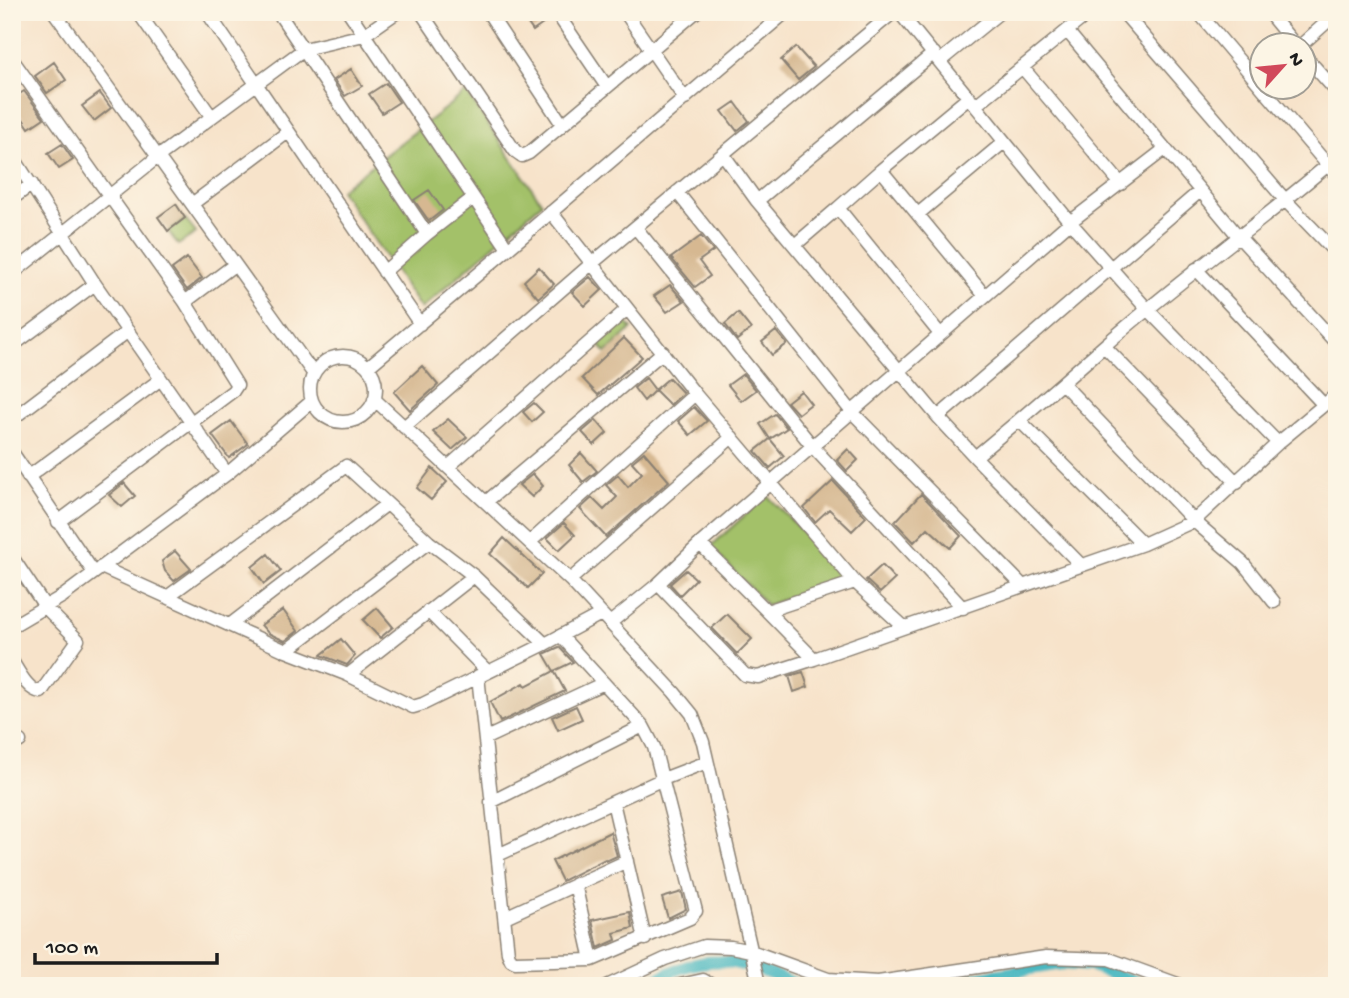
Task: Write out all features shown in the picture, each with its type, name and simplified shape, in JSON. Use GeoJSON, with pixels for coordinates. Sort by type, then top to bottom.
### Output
{"type":"FeatureCollection","features":[{"type":"Feature","properties":{"kind":"street"},"geometry":{"type":"LineString","coordinates":[[54,12],[313,373]]}},
{"type":"Feature","properties":{"kind":"street"},"geometry":{"type":"LineString","coordinates":[[138,12],[211,116]]}},
{"type":"Feature","properties":{"kind":"street"},"geometry":{"type":"LineString","coordinates":[[207,12],[420,324]]}},
{"type":"Feature","properties":{"kind":"street"},"geometry":{"type":"LineString","coordinates":[[278,12],[427,234]]}},
{"type":"Feature","properties":{"kind":"street"},"geometry":{"type":"LineString","coordinates":[[349,12],[508,248]]}},
{"type":"Feature","properties":{"kind":"street"},"geometry":{"type":"LineString","coordinates":[[12,274],[211,116],[304,50],[364,35],[397,12]]}},
{"type":"Feature","properties":{"kind":"street"},"geometry":{"type":"LineString","coordinates":[[421,12],[519,155],[525,156],[696,12]]}},
{"type":"Feature","properties":{"kind":"street"},"geometry":{"type":"LineString","coordinates":[[488,12],[562,124]]}},
{"type":"Feature","properties":{"kind":"street"},"geometry":{"type":"LineString","coordinates":[[556,12],[607,87]]}},
{"type":"Feature","properties":{"kind":"street"},"geometry":{"type":"LineString","coordinates":[[625,12],[685,99]]}},
{"type":"Feature","properties":{"kind":"street"},"geometry":{"type":"LineString","coordinates":[[368,367],[786,12]]}},
{"type":"Feature","properties":{"kind":"street"},"geometry":{"type":"LineString","coordinates":[[404,427],[590,265],[896,12],[937,57],[1070,222],[1147,309],[1278,443]]}},
{"type":"Feature","properties":{"kind":"street"},"geometry":{"type":"LineString","coordinates":[[757,201],[937,57],[1000,12]]}},
{"type":"Feature","properties":{"kind":"street"},"geometry":{"type":"LineString","coordinates":[[796,244],[881,170],[1022,67],[1090,12]]}},
{"type":"Feature","properties":{"kind":"street"},"geometry":{"type":"LineString","coordinates":[[1123,12],[1286,201],[1337,254]]}},
{"type":"Feature","properties":{"kind":"street"},"geometry":{"type":"LineString","coordinates":[[1198,12],[1332,162],[1337,176]]}},
{"type":"Feature","properties":{"kind":"street"},"geometry":{"type":"LineString","coordinates":[[1268,12],[1286,32]]}},
{"type":"Feature","properties":{"kind":"street"},"geometry":{"type":"LineString","coordinates":[[1315,32],[1337,13]]}},
{"type":"Feature","properties":{"kind":"street"},"geometry":{"type":"LineString","coordinates":[[1067,31],[1238,237],[1337,344]]}},
{"type":"Feature","properties":{"kind":"street"},"geometry":{"type":"LineString","coordinates":[[12,59],[185,302],[237,385],[233,391],[58,522]]}},
{"type":"Feature","properties":{"kind":"street"},"geometry":{"type":"LineString","coordinates":[[1022,67],[1121,184]]}},
{"type":"Feature","properties":{"kind":"street"},"geometry":{"type":"LineString","coordinates":[[1318,70],[1336,90]]}},
{"type":"Feature","properties":{"kind":"street"},"geometry":{"type":"LineString","coordinates":[[192,204],[288,132]]}},
{"type":"Feature","properties":{"kind":"street"},"geometry":{"type":"LineString","coordinates":[[918,214],[1004,142]]}},
{"type":"Feature","properties":{"kind":"street"},"geometry":{"type":"LineString","coordinates":[[12,452],[58,522],[97,570],[231,624],[286,651],[348,675],[413,707],[561,636],[606,618],[658,584],[700,544],[1070,222],[1165,149]]}},
{"type":"Feature","properties":{"kind":"street"},"geometry":{"type":"LineString","coordinates":[[723,154],[757,201],[796,244],[938,417],[1081,565]]}},
{"type":"Feature","properties":{"kind":"street"},"geometry":{"type":"LineString","coordinates":[[12,155],[95,284],[227,474]]}},
{"type":"Feature","properties":{"kind":"street"},"geometry":{"type":"LineString","coordinates":[[975,457],[1147,309],[1332,162]]}},
{"type":"Feature","properties":{"kind":"street"},"geometry":{"type":"LineString","coordinates":[[881,170],[985,296]]}},
{"type":"Feature","properties":{"kind":"street"},"geometry":{"type":"LineString","coordinates":[[12,199],[32,184]]}},
{"type":"Feature","properties":{"kind":"street"},"geometry":{"type":"LineString","coordinates":[[938,417],[1200,191]]}},
{"type":"Feature","properties":{"kind":"street"},"geometry":{"type":"LineString","coordinates":[[677,192],[852,412],[1023,586]]}},
{"type":"Feature","properties":{"kind":"street"},"geometry":{"type":"LineString","coordinates":[[384,272],[473,198]]}},
{"type":"Feature","properties":{"kind":"street"},"geometry":{"type":"LineString","coordinates":[[838,208],[940,334]]}},
{"type":"Feature","properties":{"kind":"street"},"geometry":{"type":"LineString","coordinates":[[551,212],[590,265],[695,394],[855,582],[904,627]]}},
{"type":"Feature","properties":{"kind":"street"},"geometry":{"type":"LineString","coordinates":[[636,228],[813,447],[963,608]]}},
{"type":"Feature","properties":{"kind":"street"},"geometry":{"type":"LineString","coordinates":[[185,302],[234,265]]}},
{"type":"Feature","properties":{"kind":"street"},"geometry":{"type":"LineString","coordinates":[[1196,269],[1323,404]]}},
{"type":"Feature","properties":{"kind":"street"},"geometry":{"type":"LineString","coordinates":[[12,346],[95,284]]}},
{"type":"Feature","properties":{"kind":"street"},"geometry":{"type":"LineString","coordinates":[[448,467],[627,309]]}},
{"type":"Feature","properties":{"kind":"street"},"geometry":{"type":"LineString","coordinates":[[12,419],[128,331]]}},
{"type":"Feature","properties":{"kind":"street"},"geometry":{"type":"LineString","coordinates":[[1104,346],[1237,483]]}},
{"type":"Feature","properties":{"kind":"street"},"geometry":{"type":"LineString","coordinates":[[486,502],[663,352]]}},
{"type":"Feature","properties":{"kind":"street"},"geometry":{"type":"LineString","coordinates":[[347,356],[368,367],[375,381],[374,399],[361,417],[340,422],[321,413],[312,401],[310,384],[313,373],[327,359],[347,356]]}},
{"type":"Feature","properties":{"kind":"street"},"geometry":{"type":"LineString","coordinates":[[28,477],[161,379]]}},
{"type":"Feature","properties":{"kind":"street"},"geometry":{"type":"LineString","coordinates":[[1062,383],[1194,521],[1243,563],[1274,602]]}},
{"type":"Feature","properties":{"kind":"street"},"geometry":{"type":"LineString","coordinates":[[530,542],[695,394]]}},
{"type":"Feature","properties":{"kind":"street"},"geometry":{"type":"LineString","coordinates":[[658,584],[745,675],[758,677],[1143,544],[1194,521],[1278,443],[1337,394]]}},
{"type":"Feature","properties":{"kind":"street"},"geometry":{"type":"LineString","coordinates":[[374,399],[570,580],[692,715],[703,742],[758,983]]}},
{"type":"Feature","properties":{"kind":"street"},"geometry":{"type":"LineString","coordinates":[[12,626],[46,608],[227,474],[312,401]]}},
{"type":"Feature","properties":{"kind":"street"},"geometry":{"type":"LineString","coordinates":[[1018,419],[1143,544]]}},
{"type":"Feature","properties":{"kind":"street"},"geometry":{"type":"LineString","coordinates":[[570,580],[732,437]]}},
{"type":"Feature","properties":{"kind":"street"},"geometry":{"type":"LineString","coordinates":[[167,597],[346,466],[429,541],[474,576],[545,644]]}},
{"type":"Feature","properties":{"kind":"street"},"geometry":{"type":"LineString","coordinates":[[231,624],[387,504]]}},
{"type":"Feature","properties":{"kind":"street"},"geometry":{"type":"LineString","coordinates":[[286,651],[429,541]]}},
{"type":"Feature","properties":{"kind":"street"},"geometry":{"type":"LineString","coordinates":[[700,544],[814,659]]}},
{"type":"Feature","properties":{"kind":"street"},"geometry":{"type":"LineString","coordinates":[[12,557],[46,608],[78,640],[43,692],[37,693],[12,661]]}},
{"type":"Feature","properties":{"kind":"street"},"geometry":{"type":"LineString","coordinates":[[348,675],[474,576]]}},
{"type":"Feature","properties":{"kind":"street"},"geometry":{"type":"LineString","coordinates":[[767,611],[855,582]]}},
{"type":"Feature","properties":{"kind":"street"},"geometry":{"type":"LineString","coordinates":[[428,611],[483,674],[491,802],[508,953],[513,961],[592,960],[690,918],[696,911],[654,747],[643,726],[561,636]]}},
{"type":"Feature","properties":{"kind":"street"},"geometry":{"type":"LineString","coordinates":[[12,689],[26,682]]}},
{"type":"Feature","properties":{"kind":"street"},"geometry":{"type":"LineString","coordinates":[[486,738],[604,683]]}},
{"type":"Feature","properties":{"kind":"street"},"geometry":{"type":"LineString","coordinates":[[491,802],[643,726]]}},
{"type":"Feature","properties":{"kind":"street"},"geometry":{"type":"LineString","coordinates":[[498,855],[663,779],[707,762]]}},
{"type":"Feature","properties":{"kind":"street"},"geometry":{"type":"LineString","coordinates":[[613,802],[645,939]]}},
{"type":"Feature","properties":{"kind":"street"},"geometry":{"type":"LineString","coordinates":[[505,916],[627,861]]}},
{"type":"Feature","properties":{"kind":"street"},"geometry":{"type":"LineString","coordinates":[[575,884],[592,960]]}},
{"type":"Feature","properties":{"kind":"street"},"geometry":{"type":"LineString","coordinates":[[607,986],[665,959],[704,946],[732,947],[828,979],[878,982],[1045,957],[1109,959],[1183,986]]}},
{"type":"Feature","properties":{"kind":"street"},"geometry":{"type":"LineString","coordinates":[[676,986],[703,980],[713,986]]}},
{"type":"Feature","properties":{"kind":"green space"},"geometry":{"type":"Polygon","coordinates":[[[466,92],[542,203],[421,309],[340,190],[466,92]]]}},
{"type":"Feature","properties":{"kind":"green space"},"geometry":{"type":"Polygon","coordinates":[[[185,219],[196,233],[178,245],[168,231],[185,219]]]}},
{"type":"Feature","properties":{"kind":"green space"},"geometry":{"type":"Polygon","coordinates":[[[622,317],[632,329],[606,353],[596,341],[622,317]]]}},
{"type":"Feature","properties":{"kind":"green space"},"geometry":{"type":"Polygon","coordinates":[[[767,495],[847,578],[767,605],[710,547],[767,495]]]}},
{"type":"Feature","properties":{"kind":"building"},"geometry":{"type":"Polygon","coordinates":[[[520,12],[547,12],[550,19],[533,31],[520,12]]]}},
{"type":"Feature","properties":{"kind":"building"},"geometry":{"type":"Polygon","coordinates":[[[796,47],[814,67],[798,80],[781,60],[796,47]]]}},
{"type":"Feature","properties":{"kind":"building"},"geometry":{"type":"Polygon","coordinates":[[[54,62],[66,80],[47,93],[35,76],[54,62]]]}},
{"type":"Feature","properties":{"kind":"building"},"geometry":{"type":"Polygon","coordinates":[[[351,69],[362,86],[345,96],[334,80],[351,69]]]}},
{"type":"Feature","properties":{"kind":"building"},"geometry":{"type":"Polygon","coordinates":[[[386,83],[399,102],[382,113],[369,94],[386,83]]]}},
{"type":"Feature","properties":{"kind":"building"},"geometry":{"type":"Polygon","coordinates":[[[24,91],[44,118],[29,128],[12,102],[12,99],[24,91]]]}},
{"type":"Feature","properties":{"kind":"building"},"geometry":{"type":"Polygon","coordinates":[[[100,93],[111,108],[94,121],[82,106],[100,93]]]}},
{"type":"Feature","properties":{"kind":"building"},"geometry":{"type":"Polygon","coordinates":[[[735,102],[749,121],[737,131],[722,111],[735,102]]]}},
{"type":"Feature","properties":{"kind":"building"},"geometry":{"type":"Polygon","coordinates":[[[62,144],[73,160],[59,169],[48,153],[62,144]]]}},
{"type":"Feature","properties":{"kind":"building"},"geometry":{"type":"Polygon","coordinates":[[[429,190],[443,210],[429,221],[414,200],[429,190]]]}},
{"type":"Feature","properties":{"kind":"building"},"geometry":{"type":"Polygon","coordinates":[[[176,204],[185,218],[168,231],[158,217],[176,204]]]}},
{"type":"Feature","properties":{"kind":"building"},"geometry":{"type":"Polygon","coordinates":[[[701,236],[713,251],[699,261],[710,276],[695,287],[671,258],[701,236]]]}},
{"type":"Feature","properties":{"kind":"building"},"geometry":{"type":"Polygon","coordinates":[[[187,258],[202,278],[187,290],[172,269],[187,258]]]}},
{"type":"Feature","properties":{"kind":"building"},"geometry":{"type":"Polygon","coordinates":[[[539,267],[554,284],[538,298],[524,281],[539,267]]]}},
{"type":"Feature","properties":{"kind":"building"},"geometry":{"type":"Polygon","coordinates":[[[590,277],[602,290],[585,306],[572,292],[590,277]]]}},
{"type":"Feature","properties":{"kind":"building"},"geometry":{"type":"Polygon","coordinates":[[[670,285],[684,301],[667,312],[654,296],[670,285]]]}},
{"type":"Feature","properties":{"kind":"building"},"geometry":{"type":"Polygon","coordinates":[[[738,313],[751,329],[737,340],[725,324],[738,313]]]}},
{"type":"Feature","properties":{"kind":"building"},"geometry":{"type":"Polygon","coordinates":[[[776,331],[787,344],[772,355],[762,342],[776,331]]]}},
{"type":"Feature","properties":{"kind":"building"},"geometry":{"type":"Polygon","coordinates":[[[624,338],[642,357],[598,395],[582,378],[624,338]]]}},
{"type":"Feature","properties":{"kind":"building"},"geometry":{"type":"Polygon","coordinates":[[[422,366],[438,385],[410,410],[394,392],[422,366]]]}},
{"type":"Feature","properties":{"kind":"building"},"geometry":{"type":"Polygon","coordinates":[[[743,374],[756,390],[741,401],[728,385],[743,374]]]}},
{"type":"Feature","properties":{"kind":"building"},"geometry":{"type":"Polygon","coordinates":[[[646,378],[655,390],[644,401],[634,388],[646,378]]]}},
{"type":"Feature","properties":{"kind":"building"},"geometry":{"type":"Polygon","coordinates":[[[669,378],[683,393],[670,405],[655,390],[669,378]]]}},
{"type":"Feature","properties":{"kind":"building"},"geometry":{"type":"Polygon","coordinates":[[[801,391],[811,404],[798,414],[787,402],[801,391]]]}},
{"type":"Feature","properties":{"kind":"building"},"geometry":{"type":"Polygon","coordinates":[[[534,403],[543,412],[532,422],[523,412],[534,403]]]}},
{"type":"Feature","properties":{"kind":"building"},"geometry":{"type":"Polygon","coordinates":[[[694,407],[707,421],[690,435],[678,421],[694,407]]]}},
{"type":"Feature","properties":{"kind":"building"},"geometry":{"type":"Polygon","coordinates":[[[775,414],[787,428],[770,439],[760,424],[775,414]]]}},
{"type":"Feature","properties":{"kind":"building"},"geometry":{"type":"Polygon","coordinates":[[[448,419],[467,437],[452,450],[433,432],[448,419]]]}},
{"type":"Feature","properties":{"kind":"building"},"geometry":{"type":"Polygon","coordinates":[[[596,420],[607,433],[594,445],[582,432],[596,420]]]}},
{"type":"Feature","properties":{"kind":"building"},"geometry":{"type":"Polygon","coordinates":[[[231,421],[248,444],[229,458],[212,435],[231,421]]]}},
{"type":"Feature","properties":{"kind":"building"},"geometry":{"type":"Polygon","coordinates":[[[770,439],[784,456],[770,468],[755,451],[770,439]]]}},
{"type":"Feature","properties":{"kind":"building"},"geometry":{"type":"Polygon","coordinates":[[[848,449],[858,460],[847,471],[837,460],[848,449]]]}},
{"type":"Feature","properties":{"kind":"building"},"geometry":{"type":"Polygon","coordinates":[[[644,452],[669,481],[606,537],[580,509],[592,498],[604,510],[617,497],[606,485],[618,475],[628,487],[642,473],[632,462],[644,452]]]}},
{"type":"Feature","properties":{"kind":"building"},"geometry":{"type":"Polygon","coordinates":[[[581,453],[597,471],[583,482],[569,465],[581,453]]]}},
{"type":"Feature","properties":{"kind":"building"},"geometry":{"type":"Polygon","coordinates":[[[432,468],[447,482],[431,500],[417,488],[432,468]]]}},
{"type":"Feature","properties":{"kind":"building"},"geometry":{"type":"Polygon","coordinates":[[[533,474],[543,486],[532,497],[519,485],[533,474]]]}},
{"type":"Feature","properties":{"kind":"building"},"geometry":{"type":"Polygon","coordinates":[[[833,481],[866,517],[852,531],[829,509],[815,522],[804,508],[833,481]]]}},
{"type":"Feature","properties":{"kind":"building"},"geometry":{"type":"Polygon","coordinates":[[[124,483],[135,496],[122,507],[109,495],[124,483]]]}},
{"type":"Feature","properties":{"kind":"building"},"geometry":{"type":"Polygon","coordinates":[[[921,494],[961,536],[950,548],[928,528],[914,542],[895,522],[921,494]]]}},
{"type":"Feature","properties":{"kind":"building"},"geometry":{"type":"Polygon","coordinates":[[[564,523],[575,535],[559,550],[547,538],[564,523]]]}},
{"type":"Feature","properties":{"kind":"building"},"geometry":{"type":"Polygon","coordinates":[[[504,538],[542,574],[528,588],[490,554],[504,538]]]}},
{"type":"Feature","properties":{"kind":"building"},"geometry":{"type":"Polygon","coordinates":[[[175,551],[191,569],[174,581],[165,571],[162,561],[175,551]]]}},
{"type":"Feature","properties":{"kind":"building"},"geometry":{"type":"Polygon","coordinates":[[[268,554],[281,571],[264,584],[252,567],[268,554]]]}},
{"type":"Feature","properties":{"kind":"building"},"geometry":{"type":"Polygon","coordinates":[[[882,565],[895,579],[880,593],[866,580],[882,565]]]}},
{"type":"Feature","properties":{"kind":"building"},"geometry":{"type":"Polygon","coordinates":[[[686,570],[696,579],[680,595],[670,584],[686,570]]]}},
{"type":"Feature","properties":{"kind":"building"},"geometry":{"type":"Polygon","coordinates":[[[377,608],[393,627],[380,638],[363,620],[377,608]]]}},
{"type":"Feature","properties":{"kind":"building"},"geometry":{"type":"Polygon","coordinates":[[[283,610],[298,631],[285,641],[268,633],[261,625],[283,610]]]}},
{"type":"Feature","properties":{"kind":"building"},"geometry":{"type":"Polygon","coordinates":[[[727,614],[752,639],[737,654],[712,628],[727,614]]]}},
{"type":"Feature","properties":{"kind":"building"},"geometry":{"type":"Polygon","coordinates":[[[341,639],[355,656],[347,665],[321,655],[341,639]]]}},
{"type":"Feature","properties":{"kind":"building"},"geometry":{"type":"Polygon","coordinates":[[[559,647],[573,662],[554,671],[544,654],[559,647]]]}},
{"type":"Feature","properties":{"kind":"building"},"geometry":{"type":"Polygon","coordinates":[[[554,671],[565,691],[500,722],[490,702],[524,683],[526,686],[554,671]]]}},
{"type":"Feature","properties":{"kind":"building"},"geometry":{"type":"Polygon","coordinates":[[[803,672],[808,687],[794,692],[789,676],[803,672]]]}},
{"type":"Feature","properties":{"kind":"building"},"geometry":{"type":"Polygon","coordinates":[[[576,706],[582,719],[558,730],[552,717],[576,706]]]}},
{"type":"Feature","properties":{"kind":"building"},"geometry":{"type":"Polygon","coordinates":[[[610,832],[617,856],[606,861],[605,859],[562,881],[552,861],[610,832]]]}},
{"type":"Feature","properties":{"kind":"building"},"geometry":{"type":"Polygon","coordinates":[[[682,892],[686,909],[668,918],[662,898],[682,892]]]}},
{"type":"Feature","properties":{"kind":"building"},"geometry":{"type":"Polygon","coordinates":[[[630,912],[633,928],[614,933],[616,940],[598,948],[592,920],[630,912]]]}},
{"type":"Feature","properties":{"kind":"waterway"},"geometry":{"type":"LineString","coordinates":[[642,986],[686,966],[704,962],[738,964],[801,986]]}},
{"type":"Feature","properties":{"kind":"waterway"},"geometry":{"type":"LineString","coordinates":[[924,986],[1062,964],[1091,966],[1148,986]]}}]}
